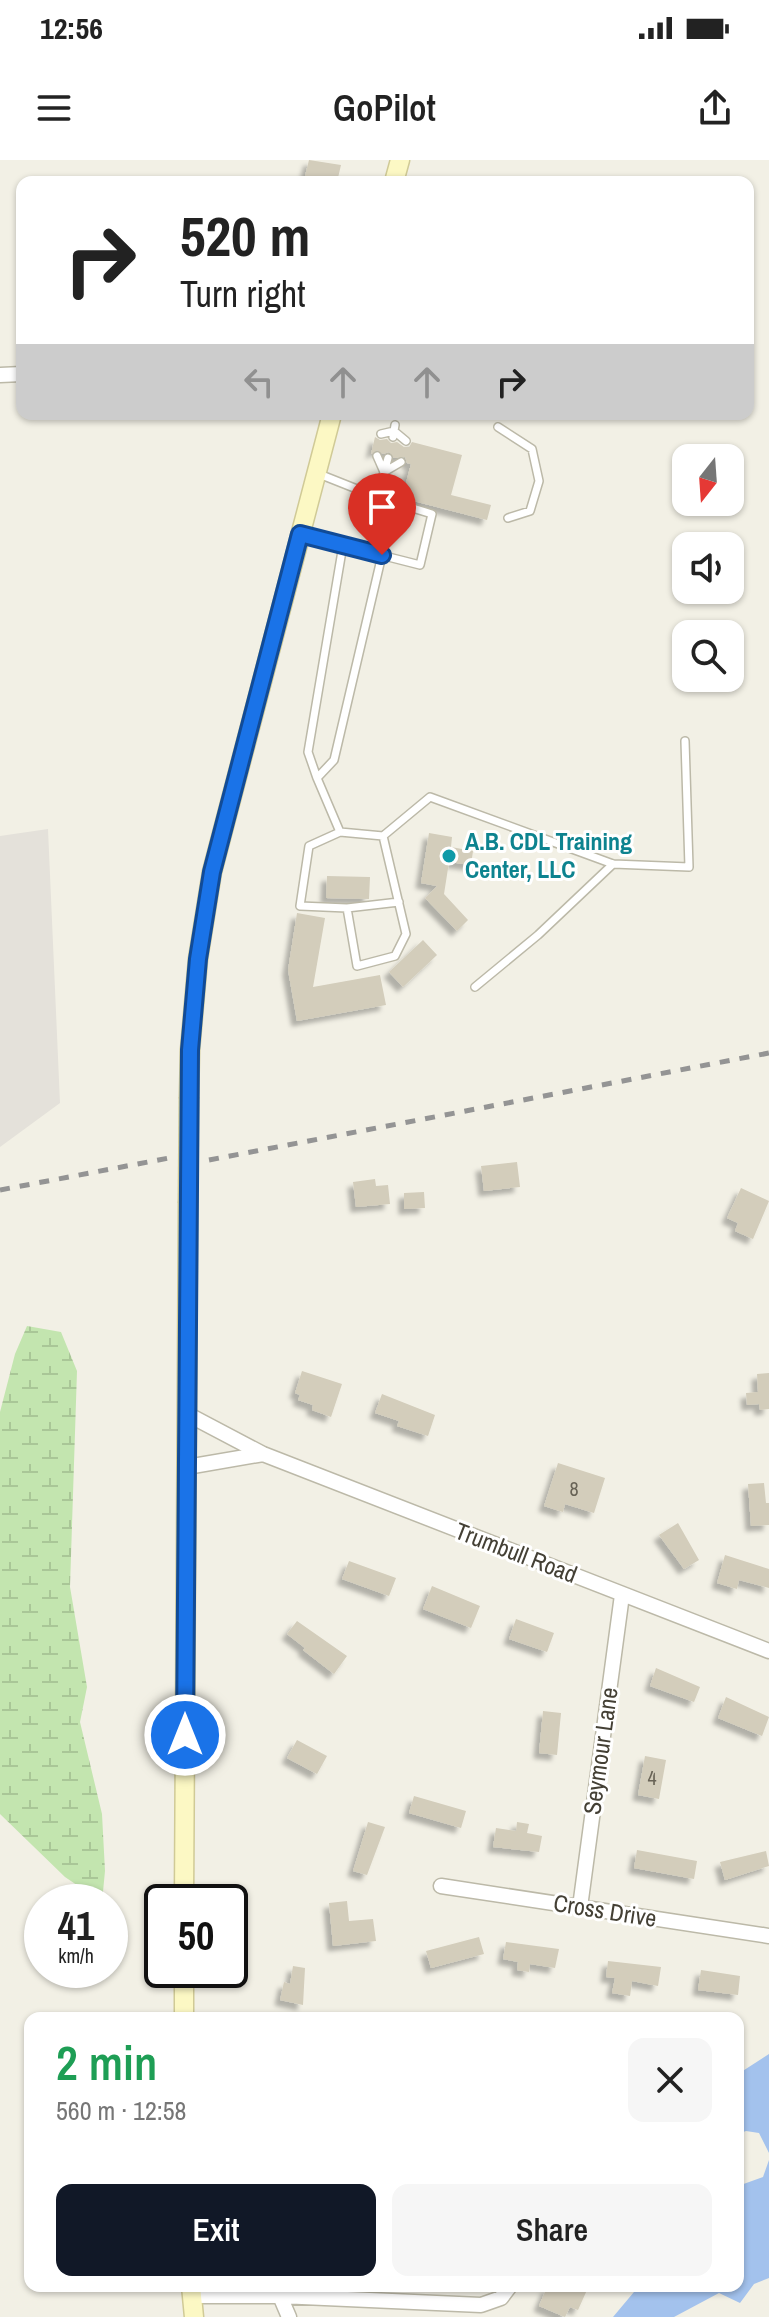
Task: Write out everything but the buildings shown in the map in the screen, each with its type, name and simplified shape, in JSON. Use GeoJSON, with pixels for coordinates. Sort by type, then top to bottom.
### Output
{"type":"FeatureCollection","features":[{"type":"Feature","properties":{"kind":"main road"},"geometry":{"type":"LineString","coordinates":[[184,1884],[189,1097],[198,959],[212,872],[330,420]]}},
{"type":"Feature","properties":{"kind":"main road"},"geometry":{"type":"LineString","coordinates":[[184,1988],[184,2012]]}},
{"type":"Feature","properties":{"kind":"main road"},"geometry":{"type":"LineString","coordinates":[[191,2292],[194,2317]]}},
{"type":"Feature","properties":{"kind":"street","name":"Trumbull Road"},"geometry":{"type":"LineString","coordinates":[[187,1414],[263,1454],[769,1651]]}},
{"type":"Feature","properties":{"kind":"street"},"geometry":{"type":"LineString","coordinates":[[187,1467],[263,1454]]}},
{"type":"Feature","properties":{"kind":"street","name":"Seymour Lane"},"geometry":{"type":"LineString","coordinates":[[580,1907],[622,1595]]}},
{"type":"Feature","properties":{"kind":"street","name":"Cross Drive"},"geometry":{"type":"LineString","coordinates":[[441,1886],[769,1936]]}},
{"type":"Feature","properties":{"kind":"street"},"geometry":{"type":"LineString","coordinates":[[282,2292],[289,2317]]}},
{"type":"Feature","properties":{"kind":"street"},"geometry":{"type":"LineString","coordinates":[[296,2292],[481,2305],[501,2298],[506,2292]]}},
{"type":"Feature","properties":{"kind":"lane"},"geometry":{"type":"LineString","coordinates":[[498,427],[532,449],[539,481],[530,511],[508,518]]}},
{"type":"Feature","properties":{"kind":"lane"},"geometry":{"type":"LineString","coordinates":[[381,434],[394,431],[406,441]]}},
{"type":"Feature","properties":{"kind":"lane"},"geometry":{"type":"LineString","coordinates":[[377,456],[384,472]]}},
{"type":"Feature","properties":{"kind":"lane"},"geometry":{"type":"LineString","coordinates":[[377,497],[388,458]]}},
{"type":"Feature","properties":{"kind":"lane"},"geometry":{"type":"LineString","coordinates":[[384,472],[401,462]]}},
{"type":"Feature","properties":{"kind":"lane"},"geometry":{"type":"LineString","coordinates":[[300,534],[420,565],[432,514],[316,473]]}},
{"type":"Feature","properties":{"kind":"lane"},"geometry":{"type":"LineString","coordinates":[[340,832],[308,752],[343,545]]}},
{"type":"Feature","properties":{"kind":"lane"},"geometry":{"type":"LineString","coordinates":[[317,778],[334,760],[382,555]]}},
{"type":"Feature","properties":{"kind":"lane"},"geometry":{"type":"LineString","coordinates":[[399,902],[347,908],[300,906],[309,846],[340,832],[383,836],[430,797],[613,864],[689,867],[685,741]]}},
{"type":"Feature","properties":{"kind":"lane"},"geometry":{"type":"LineString","coordinates":[[347,908],[357,966],[395,956],[406,934],[383,836]]}},
{"type":"Feature","properties":{"kind":"lane"},"geometry":{"type":"LineString","coordinates":[[475,987],[538,935],[613,864]]}},
{"type":"Feature","properties":{"kind":"shaded area"},"geometry":{"type":"Polygon","coordinates":[[[48,829],[60,1103],[0,1147],[0,836],[48,829]]]}},
{"type":"Feature","properties":{"kind":"green space"},"geometry":{"type":"Polygon","coordinates":[[[27,1326],[61,1332],[77,1371],[70,1587],[87,1687],[80,1722],[102,1814],[104,1884],[75,1884],[0,1814],[0,1412],[15,1354],[27,1326]]]}},
{"type":"Feature","properties":{"kind":"water"},"geometry":{"type":"Polygon","coordinates":[[[769,2054],[769,2153],[759,2133],[744,2132],[744,2070],[769,2054]]]}},
{"type":"Feature","properties":{"kind":"water"},"geometry":{"type":"Polygon","coordinates":[[[769,2160],[769,2278],[754,2284],[740,2303],[719,2293],[674,2317],[613,2317],[634,2292],[744,2292],[744,2184],[763,2177],[769,2160]]]}},
{"type":"Feature","properties":{"kind":"railway"},"geometry":{"type":"LineString","coordinates":[[209,1160],[769,1053]]}},
{"type":"Feature","properties":{"kind":"railway"},"geometry":{"type":"LineString","coordinates":[[0,1190],[169,1158]]}},
{"type":"Feature","properties":{"kind":"place","name":"A.B. CDL Training Center, LLC"},"geometry":{"type":"Point","coordinates":[449,856]}},
{"type":"Feature","properties":{"kind":"route"},"geometry":{"type":"LineString","coordinates":[[185,1735],[190,1050],[198,959],[212,872],[300,534],[382,555]]}}]}
